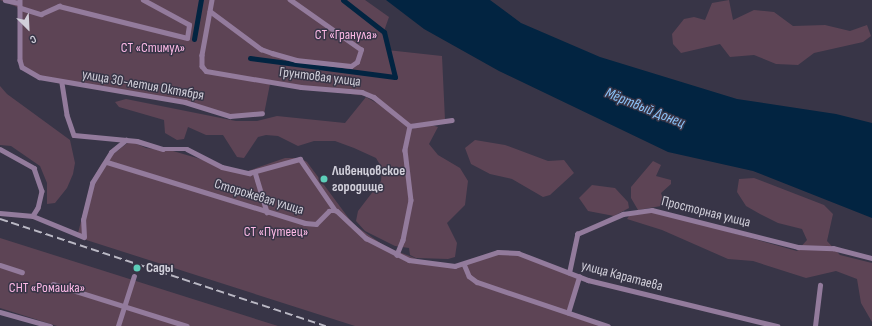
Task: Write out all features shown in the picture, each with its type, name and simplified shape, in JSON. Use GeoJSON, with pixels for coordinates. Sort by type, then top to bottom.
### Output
{"type":"FeatureCollection","features":[{"type":"Feature","properties":{"kind":"street"},"geometry":{"type":"LineString","coordinates":[[5,0],[20,4],[40,14],[59,6],[187,38],[189,25],[143,0]]}},
{"type":"Feature","properties":{"kind":"street","name":"Грунтовая улица"},"geometry":{"type":"LineString","coordinates":[[212,0],[202,55],[202,66],[206,71],[301,87],[362,92],[374,96],[410,126]]}},
{"type":"Feature","properties":{"kind":"street"},"geometry":{"type":"LineString","coordinates":[[210,11],[261,49],[296,60],[351,66],[361,57],[361,50],[290,0]]}},
{"type":"Feature","properties":{"kind":"street","name":"улица 30-летия Октября"},"geometry":{"type":"LineString","coordinates":[[20,4],[22,67],[39,77],[62,83],[184,102],[230,116],[262,113]]}},
{"type":"Feature","properties":{"kind":"street"},"geometry":{"type":"LineString","coordinates":[[62,83],[67,115],[74,135],[126,140],[163,149],[187,150],[222,168],[255,172],[300,160],[335,210],[366,238],[397,255],[419,262],[464,264],[469,276],[477,282],[608,326]]}},
{"type":"Feature","properties":{"kind":"street"},"geometry":{"type":"LineString","coordinates":[[397,255],[404,240],[411,200],[405,150],[410,126],[452,120]]}},
{"type":"Feature","properties":{"kind":"street"},"geometry":{"type":"LineString","coordinates":[[0,213],[33,216],[84,237],[83,220],[92,183],[111,152],[126,140]]}},
{"type":"Feature","properties":{"kind":"street"},"geometry":{"type":"LineString","coordinates":[[0,149],[34,168],[42,191],[38,208],[33,216]]}},
{"type":"Feature","properties":{"kind":"street","name":"Сторожевая улица"},"geometry":{"type":"LineString","coordinates":[[106,162],[267,212],[316,224],[329,211],[335,210]]}},
{"type":"Feature","properties":{"kind":"street"},"geometry":{"type":"LineString","coordinates":[[255,172],[267,212]]}},
{"type":"Feature","properties":{"kind":"street","name":"Просторная улица"},"geometry":{"type":"LineString","coordinates":[[570,273],[577,234],[624,214],[652,210],[798,247],[833,248],[872,258]]}},
{"type":"Feature","properties":{"kind":"street","name":"улица Каратаева"},"geometry":{"type":"LineString","coordinates":[[464,264],[498,252],[518,253],[579,277],[777,326]]}},
{"type":"Feature","properties":{"kind":"street"},"geometry":{"type":"LineString","coordinates":[[0,265],[22,272]]}},
{"type":"Feature","properties":{"kind":"street"},"geometry":{"type":"LineString","coordinates":[[118,326],[134,276]]}},
{"type":"Feature","properties":{"kind":"street"},"geometry":{"type":"LineString","coordinates":[[568,313],[579,277]]}},
{"type":"Feature","properties":{"kind":"street"},"geometry":{"type":"LineString","coordinates":[[53,284],[187,326]]}},
{"type":"Feature","properties":{"kind":"street"},"geometry":{"type":"LineString","coordinates":[[815,326],[820,285]]}},
{"type":"Feature","properties":{"kind":"street"},"geometry":{"type":"LineString","coordinates":[[0,312],[50,326]]}},
{"type":"Feature","properties":{"kind":"green space"},"geometry":{"type":"Polygon","coordinates":[[[0,0],[365,0],[389,17],[383,34],[387,50],[442,56],[445,120],[405,125],[412,129],[428,124],[438,127],[429,144],[438,155],[460,168],[468,181],[465,205],[447,223],[457,243],[455,257],[448,259],[416,258],[410,255],[409,248],[395,246],[365,231],[356,221],[358,211],[381,181],[382,168],[376,158],[335,141],[314,141],[298,146],[278,136],[266,135],[258,137],[244,158],[237,157],[223,135],[206,135],[188,127],[184,139],[177,140],[165,133],[164,120],[119,107],[115,102],[126,99],[236,121],[257,121],[277,116],[345,123],[366,97],[378,104],[367,96],[270,84],[264,114],[231,115],[153,97],[57,83],[30,72],[21,65],[19,12],[17,7],[0,0]]]}},
{"type":"Feature","properties":{"kind":"green space"},"geometry":{"type":"Polygon","coordinates":[[[729,0],[733,20],[754,10],[774,12],[793,26],[825,25],[850,31],[867,25],[871,36],[863,42],[814,53],[798,65],[776,64],[754,55],[730,57],[720,44],[681,53],[673,44],[672,34],[684,19],[694,17],[705,20],[712,3],[729,0]]]}},
{"type":"Feature","properties":{"kind":"green space"},"geometry":{"type":"Polygon","coordinates":[[[0,86],[7,94],[70,140],[75,163],[73,174],[67,188],[55,203],[47,204],[47,183],[40,166],[11,146],[0,145],[0,86]]]}},
{"type":"Feature","properties":{"kind":"green space"},"geometry":{"type":"Polygon","coordinates":[[[475,140],[505,145],[548,161],[564,160],[574,173],[550,195],[543,197],[512,179],[490,174],[471,164],[465,148],[475,140]]]}},
{"type":"Feature","properties":{"kind":"green space","name":"СТ «Путеец»"},"geometry":{"type":"Polygon","coordinates":[[[130,141],[146,148],[173,151],[245,172],[285,158],[300,158],[307,162],[353,224],[386,247],[433,265],[457,266],[507,251],[579,275],[568,314],[606,326],[355,326],[77,237],[91,182],[102,163],[130,141]]]}},
{"type":"Feature","properties":{"kind":"green space"},"geometry":{"type":"Polygon","coordinates":[[[653,161],[661,165],[656,176],[671,180],[671,184],[661,193],[664,202],[661,206],[638,210],[631,198],[631,187],[653,161]]]}},
{"type":"Feature","properties":{"kind":"green space"},"geometry":{"type":"Polygon","coordinates":[[[754,178],[824,205],[833,214],[827,241],[840,255],[872,263],[872,322],[861,303],[857,279],[836,271],[806,278],[753,261],[728,259],[662,230],[627,219],[631,213],[661,213],[797,251],[807,240],[802,229],[778,223],[760,214],[746,206],[737,192],[739,179],[754,178]]]}},
{"type":"Feature","properties":{"kind":"green space"},"geometry":{"type":"Polygon","coordinates":[[[592,185],[615,188],[628,202],[629,208],[614,216],[588,211],[579,198],[592,185]]]}},
{"type":"Feature","properties":{"kind":"green space","name":"СНТ «Ромашка»"},"geometry":{"type":"Polygon","coordinates":[[[0,238],[278,326],[57,326],[0,308],[0,238]]]}},
{"type":"Feature","properties":{"kind":"water","name":"Мёртвый Донец"},"geometry":{"type":"Polygon","coordinates":[[[386,0],[490,0],[521,23],[600,57],[737,99],[836,114],[872,123],[872,218],[753,171],[668,152],[499,71],[424,29],[386,0]]]}},
{"type":"Feature","properties":{"kind":"waterway"},"geometry":{"type":"LineString","coordinates":[[194,39],[201,0]]}},
{"type":"Feature","properties":{"kind":"waterway"},"geometry":{"type":"LineString","coordinates":[[250,58],[395,77],[384,32],[343,0]]}},
{"type":"Feature","properties":{"kind":"railway"},"geometry":{"type":"LineString","coordinates":[[0,219],[326,326]]}},
{"type":"Feature","properties":{"kind":"place","name":"Ливенцовское городище"},"geometry":{"type":"Point","coordinates":[324,179]}},
{"type":"Feature","properties":{"kind":"place","name":"Сады"},"geometry":{"type":"Point","coordinates":[137,268]}},
{"type":"Feature","properties":{"kind":"park label","name":"СТ «Гранула»"},"geometry":{"type":"Point","coordinates":[346,35]}},
{"type":"Feature","properties":{"kind":"park label","name":"СТ «Стимул»"},"geometry":{"type":"Point","coordinates":[153,48]}}]}
